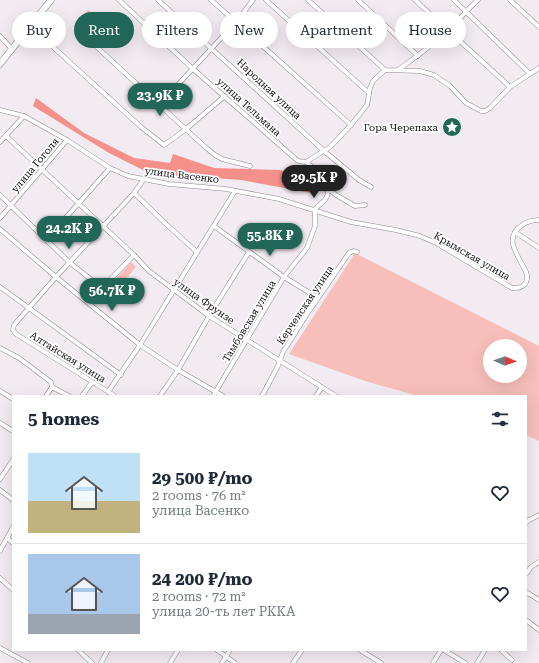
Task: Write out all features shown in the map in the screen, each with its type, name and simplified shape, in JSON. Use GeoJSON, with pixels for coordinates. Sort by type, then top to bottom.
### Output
{"type":"FeatureCollection","features":[{"type":"Feature","properties":{"kind":"main road"},"geometry":{"type":"LineString","coordinates":[[40,12],[48,1]]}},
{"type":"Feature","properties":{"kind":"main road"},"geometry":{"type":"LineString","coordinates":[[0,64],[12,49]]}},
{"type":"Feature","properties":{"kind":"street","name":"улица Тельмана"},"geometry":{"type":"LineString","coordinates":[[119,0],[193,69],[298,161],[306,162]]}},
{"type":"Feature","properties":{"kind":"street","name":"Народная улица"},"geometry":{"type":"LineString","coordinates":[[158,0],[172,12]]}},
{"type":"Feature","properties":{"kind":"street"},"geometry":{"type":"LineString","coordinates":[[211,0],[225,12]]}},
{"type":"Feature","properties":{"kind":"street"},"geometry":{"type":"LineString","coordinates":[[244,12],[253,0]]}},
{"type":"Feature","properties":{"kind":"street"},"geometry":{"type":"LineString","coordinates":[[266,0],[369,93]]}},
{"type":"Feature","properties":{"kind":"street"},"geometry":{"type":"LineString","coordinates":[[308,0],[385,70],[420,71],[440,78],[450,86],[460,98],[481,111],[490,108],[510,88],[529,73],[539,68]]}},
{"type":"Feature","properties":{"kind":"street"},"geometry":{"type":"LineString","coordinates":[[358,0],[418,56]]}},
{"type":"Feature","properties":{"kind":"street"},"geometry":{"type":"LineString","coordinates":[[415,0],[430,12]]}},
{"type":"Feature","properties":{"kind":"street"},"geometry":{"type":"LineString","coordinates":[[454,0],[529,73]]}},
{"type":"Feature","properties":{"kind":"street"},"geometry":{"type":"LineString","coordinates":[[465,11],[478,0]]}},
{"type":"Feature","properties":{"kind":"street"},"geometry":{"type":"LineString","coordinates":[[510,0],[539,27]]}},
{"type":"Feature","properties":{"kind":"street"},"geometry":{"type":"LineString","coordinates":[[0,36],[12,49]]}},
{"type":"Feature","properties":{"kind":"street"},"geometry":{"type":"LineString","coordinates":[[159,105],[220,39]]}},
{"type":"Feature","properties":{"kind":"street"},"geometry":{"type":"LineString","coordinates":[[466,47],[510,88]]}},
{"type":"Feature","properties":{"kind":"street"},"geometry":{"type":"LineString","coordinates":[[54,48],[141,127],[164,145],[185,130],[225,96]]}},
{"type":"Feature","properties":{"kind":"street"},"geometry":{"type":"LineString","coordinates":[[98,48],[185,130],[215,155],[222,159],[250,166]]}},
{"type":"Feature","properties":{"kind":"street","name":"Народная улица"},"geometry":{"type":"LineString","coordinates":[[212,48],[324,151],[359,180],[371,187]]}},
{"type":"Feature","properties":{"kind":"street"},"geometry":{"type":"LineString","coordinates":[[265,48],[351,125]]}},
{"type":"Feature","properties":{"kind":"street"},"geometry":{"type":"LineString","coordinates":[[398,70],[427,48]]}},
{"type":"Feature","properties":{"kind":"street"},"geometry":{"type":"LineString","coordinates":[[365,205],[355,206],[328,189],[319,172],[306,162],[330,147],[351,125],[367,105],[373,82],[385,70]]}},
{"type":"Feature","properties":{"kind":"street","name":"улица Васенко"},"geometry":{"type":"LineString","coordinates":[[0,110],[24,116],[67,140],[110,168],[128,176],[169,184],[235,191],[280,199],[351,222]]}},
{"type":"Feature","properties":{"kind":"street"},"geometry":{"type":"LineString","coordinates":[[0,142],[24,116]]}},
{"type":"Feature","properties":{"kind":"street","name":"улица Фрунзе"},"geometry":{"type":"LineString","coordinates":[[6,136],[102,227],[134,255],[149,272],[209,316],[334,395]]}},
{"type":"Feature","properties":{"kind":"street","name":"улица Гоголя"},"geometry":{"type":"LineString","coordinates":[[0,218],[67,140]]}},
{"type":"Feature","properties":{"kind":"street"},"geometry":{"type":"LineString","coordinates":[[46,240],[110,168]]}},
{"type":"Feature","properties":{"kind":"street"},"geometry":{"type":"LineString","coordinates":[[29,308],[144,179]]}},
{"type":"Feature","properties":{"kind":"street"},"geometry":{"type":"LineString","coordinates":[[314,211],[327,197],[328,189]]}},
{"type":"Feature","properties":{"kind":"street"},"geometry":{"type":"LineString","coordinates":[[108,392],[140,345],[235,191]]}},
{"type":"Feature","properties":{"kind":"street"},"geometry":{"type":"LineString","coordinates":[[134,192],[197,252]]}},
{"type":"Feature","properties":{"kind":"street"},"geometry":{"type":"LineString","coordinates":[[0,195],[69,262],[102,288],[134,255]]}},
{"type":"Feature","properties":{"kind":"street","name":"Тамбовская улица"},"geometry":{"type":"LineString","coordinates":[[214,395],[284,276],[310,242],[315,226],[314,211]]}},
{"type":"Feature","properties":{"kind":"street"},"geometry":{"type":"LineString","coordinates":[[539,220],[527,222],[516,232],[539,248]]}},
{"type":"Feature","properties":{"kind":"street","name":"Крымская улица"},"geometry":{"type":"LineString","coordinates":[[351,222],[420,236],[436,243],[512,288],[519,288],[526,284],[528,278],[515,252],[513,241],[516,232]]}},
{"type":"Feature","properties":{"kind":"street"},"geometry":{"type":"LineString","coordinates":[[214,226],[249,252],[318,298]]}},
{"type":"Feature","properties":{"kind":"street"},"geometry":{"type":"LineString","coordinates":[[0,229],[56,277],[140,345],[178,370],[221,395]]}},
{"type":"Feature","properties":{"kind":"street"},"geometry":{"type":"LineString","coordinates":[[161,395],[178,370],[209,316],[249,252]]}},
{"type":"Feature","properties":{"kind":"street","name":"Керченская улица"},"geometry":{"type":"LineString","coordinates":[[263,395],[278,366],[283,352],[318,298],[349,253],[357,252]]}},
{"type":"Feature","properties":{"kind":"street"},"geometry":{"type":"LineString","coordinates":[[0,287],[120,375]]}},
{"type":"Feature","properties":{"kind":"street","name":"Алтайская улица"},"geometry":{"type":"LineString","coordinates":[[29,308],[14,325],[13,330],[16,334],[113,395]]}},
{"type":"Feature","properties":{"kind":"street"},"geometry":{"type":"LineString","coordinates":[[0,348],[19,358],[51,382],[52,387],[68,395]]}},
{"type":"Feature","properties":{"kind":"street"},"geometry":{"type":"LineString","coordinates":[[83,395],[92,382]]}},
{"type":"Feature","properties":{"kind":"street"},"geometry":{"type":"LineString","coordinates":[[47,395],[52,387]]}},
{"type":"Feature","properties":{"kind":"street"},"geometry":{"type":"LineString","coordinates":[[317,395],[322,387]]}},
{"type":"Feature","properties":{"kind":"street"},"geometry":{"type":"LineString","coordinates":[[0,391],[12,398]]}},
{"type":"Feature","properties":{"kind":"street"},"geometry":{"type":"LineString","coordinates":[[0,423],[12,430]]}},
{"type":"Feature","properties":{"kind":"street"},"geometry":{"type":"LineString","coordinates":[[0,479],[12,461]]}},
{"type":"Feature","properties":{"kind":"street"},"geometry":{"type":"LineString","coordinates":[[0,490],[12,499]]}},
{"type":"Feature","properties":{"kind":"street"},"geometry":{"type":"LineString","coordinates":[[527,522],[539,515]]}},
{"type":"Feature","properties":{"kind":"street"},"geometry":{"type":"LineString","coordinates":[[0,551],[12,529]]}},
{"type":"Feature","properties":{"kind":"street"},"geometry":{"type":"LineString","coordinates":[[7,538],[12,542]]}},
{"type":"Feature","properties":{"kind":"street"},"geometry":{"type":"LineString","coordinates":[[527,573],[531,567],[539,562]]}},
{"type":"Feature","properties":{"kind":"street"},"geometry":{"type":"LineString","coordinates":[[0,578],[12,589]]}},
{"type":"Feature","properties":{"kind":"street"},"geometry":{"type":"LineString","coordinates":[[527,593],[539,600]]}},
{"type":"Feature","properties":{"kind":"street"},"geometry":{"type":"LineString","coordinates":[[527,621],[539,630]]}},
{"type":"Feature","properties":{"kind":"street"},"geometry":{"type":"LineString","coordinates":[[0,648],[28,663]]}},
{"type":"Feature","properties":{"kind":"street"},"geometry":{"type":"LineString","coordinates":[[79,651],[92,663]]}},
{"type":"Feature","properties":{"kind":"street"},"geometry":{"type":"LineString","coordinates":[[101,663],[107,651]]}},
{"type":"Feature","properties":{"kind":"street"},"geometry":{"type":"LineString","coordinates":[[170,663],[177,651]]}},
{"type":"Feature","properties":{"kind":"street"},"geometry":{"type":"LineString","coordinates":[[218,651],[235,663]]}},
{"type":"Feature","properties":{"kind":"street"},"geometry":{"type":"LineString","coordinates":[[222,663],[229,651]]}},
{"type":"Feature","properties":{"kind":"street"},"geometry":{"type":"LineString","coordinates":[[296,662],[302,651]]}},
{"type":"Feature","properties":{"kind":"street"},"geometry":{"type":"LineString","coordinates":[[362,651],[381,663]]}},
{"type":"Feature","properties":{"kind":"street"},"geometry":{"type":"LineString","coordinates":[[433,663],[442,651]]}},
{"type":"Feature","properties":{"kind":"street"},"geometry":{"type":"LineString","coordinates":[[445,651],[465,663]]}},
{"type":"Feature","properties":{"kind":"street"},"geometry":{"type":"LineString","coordinates":[[477,663],[484,651]]}},
{"type":"Feature","properties":{"kind":"street"},"geometry":{"type":"LineString","coordinates":[[503,651],[512,660]]}},
{"type":"Feature","properties":{"kind":"shaded area"},"geometry":{"type":"Polygon","coordinates":[[[36,98],[84,133],[134,158],[170,163],[173,154],[214,168],[281,170],[318,189],[312,193],[241,180],[200,177],[185,171],[175,177],[143,170],[109,153],[33,106],[36,98]]]}},
{"type":"Feature","properties":{"kind":"shaded area"},"geometry":{"type":"Polygon","coordinates":[[[355,253],[525,339],[483,339],[483,383],[527,383],[527,340],[539,346],[539,441],[527,435],[527,395],[414,395],[365,381],[289,354],[355,253]]]}},
{"type":"Feature","properties":{"kind":"shaded area"},"geometry":{"type":"Polygon","coordinates":[[[131,262],[136,267],[119,287],[113,282],[131,262]]]}},
{"type":"Feature","properties":{"kind":"place","name":"Гора Черепаха"},"geometry":{"type":"Point","coordinates":[452,127]}}]}
